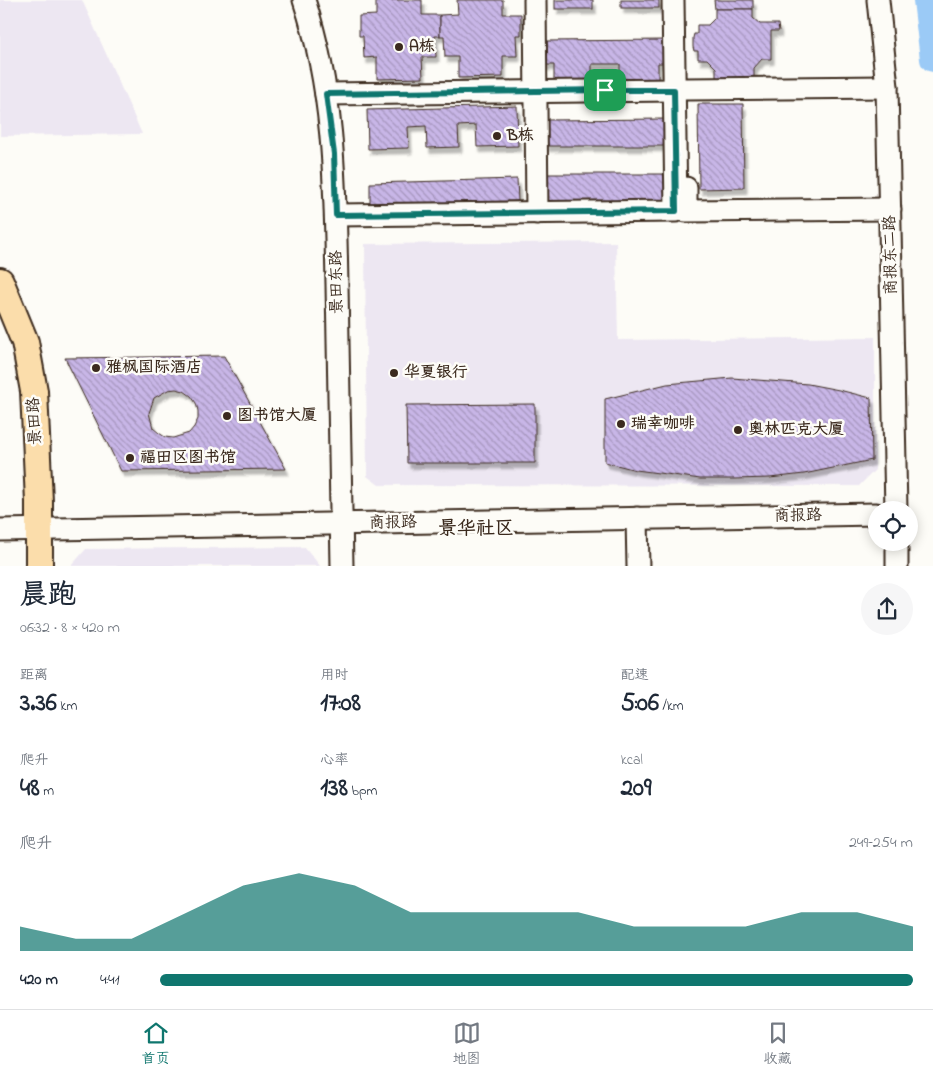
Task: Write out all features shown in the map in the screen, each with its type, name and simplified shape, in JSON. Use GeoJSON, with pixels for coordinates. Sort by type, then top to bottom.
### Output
{"type":"FeatureCollection","features":[{"type":"Feature","properties":{"kind":"main road","name":"景田路"},"geometry":{"type":"LineString","coordinates":[[0,281],[25,342],[32,374],[35,411],[20,530],[39,566]]}},
{"type":"Feature","properties":{"kind":"main road","name":"景田路"},"geometry":{"type":"LineString","coordinates":[[0,315],[14,359],[19,393],[22,473],[20,530],[22,566]]}},
{"type":"Feature","properties":{"kind":"street","name":"景田东路"},"geometry":{"type":"LineString","coordinates":[[304,0],[319,53],[334,154],[342,566]]}},
{"type":"Feature","properties":{"kind":"street"},"geometry":{"type":"LineString","coordinates":[[535,0],[531,91],[537,213]]}},
{"type":"Feature","properties":{"kind":"street"},"geometry":{"type":"LineString","coordinates":[[673,0],[686,211],[890,209]]}},
{"type":"Feature","properties":{"kind":"street"},"geometry":{"type":"LineString","coordinates":[[336,215],[676,211],[684,0]]}},
{"type":"Feature","properties":{"kind":"street","name":"商报东二路"},"geometry":{"type":"LineString","coordinates":[[878,0],[887,87],[896,501]]}},
{"type":"Feature","properties":{"kind":"street"},"geometry":{"type":"LineString","coordinates":[[326,94],[887,87]]}},
{"type":"Feature","properties":{"kind":"street","name":"商报路"},"geometry":{"type":"LineString","coordinates":[[20,530],[868,514]]}},
{"type":"Feature","properties":{"kind":"street"},"geometry":{"type":"LineString","coordinates":[[637,518],[638,566]]}},
{"type":"Feature","properties":{"kind":"street"},"geometry":{"type":"LineString","coordinates":[[897,551],[897,566]]}},
{"type":"Feature","properties":{"kind":"shaded area"},"geometry":{"type":"Polygon","coordinates":[[[0,0],[82,0],[142,134],[0,136],[0,0]]]}},
{"type":"Feature","properties":{"kind":"shaded area"},"geometry":{"type":"Polygon","coordinates":[[[616,242],[618,340],[875,337],[875,470],[859,486],[379,485],[367,476],[365,244],[616,242]]]}},
{"type":"Feature","properties":{"kind":"shaded area"},"geometry":{"type":"Polygon","coordinates":[[[305,547],[320,566],[71,566],[86,549],[305,547]]]}},
{"type":"Feature","properties":{"kind":"building","name":"A栋"},"geometry":{"type":"Polygon","coordinates":[[[376,0],[422,0],[422,15],[440,15],[440,36],[435,36],[436,57],[422,57],[423,78],[377,79],[377,57],[364,58],[363,36],[359,36],[359,16],[376,15],[376,0]]]}},
{"type":"Feature","properties":{"kind":"building"},"geometry":{"type":"Polygon","coordinates":[[[457,0],[503,0],[503,14],[521,14],[521,35],[516,35],[517,56],[503,56],[503,77],[458,78],[458,57],[445,57],[444,36],[440,36],[440,15],[458,14],[457,0]]]}},
{"type":"Feature","properties":{"kind":"building"},"geometry":{"type":"Polygon","coordinates":[[[555,0],[593,0],[593,9],[555,9],[555,0]]]}},
{"type":"Feature","properties":{"kind":"building"},"geometry":{"type":"Polygon","coordinates":[[[621,0],[659,0],[659,8],[621,8],[621,0]]]}},
{"type":"Feature","properties":{"kind":"building"},"geometry":{"type":"Polygon","coordinates":[[[714,0],[753,0],[753,9],[715,9],[714,0]]]}},
{"type":"Feature","properties":{"kind":"building"},"geometry":{"type":"Polygon","coordinates":[[[715,9],[753,9],[753,18],[760,24],[778,24],[779,31],[771,31],[771,59],[762,59],[754,68],[754,79],[716,79],[716,68],[707,59],[698,59],[698,51],[694,51],[693,47],[694,34],[697,34],[697,25],[708,25],[715,18],[715,9]]]}},
{"type":"Feature","properties":{"kind":"building"},"geometry":{"type":"Polygon","coordinates":[[[667,40],[668,63],[658,63],[658,83],[620,83],[620,64],[592,64],[592,84],[554,84],[554,65],[544,65],[544,41],[667,40]]]}},
{"type":"Feature","properties":{"kind":"building"},"geometry":{"type":"Polygon","coordinates":[[[698,104],[743,104],[744,188],[699,189],[698,104]]]}},
{"type":"Feature","properties":{"kind":"building","name":"B栋"},"geometry":{"type":"Polygon","coordinates":[[[517,106],[518,146],[477,147],[476,125],[458,126],[459,147],[427,148],[426,126],[408,127],[409,148],[368,149],[367,110],[517,106]]]}},
{"type":"Feature","properties":{"kind":"building"},"geometry":{"type":"Polygon","coordinates":[[[667,119],[667,146],[546,146],[546,120],[667,119]]]}},
{"type":"Feature","properties":{"kind":"building"},"geometry":{"type":"Polygon","coordinates":[[[546,174],[667,174],[668,200],[546,201],[546,174]]]}},
{"type":"Feature","properties":{"kind":"building"},"geometry":{"type":"Polygon","coordinates":[[[517,179],[518,201],[370,204],[370,183],[517,179]]]}},
{"type":"Feature","properties":{"kind":"building","name":"图书馆大厦"},"geometry":{"type":"Polygon","coordinates":[[[224,356],[286,469],[121,471],[65,358],[224,356]],[[168,390],[154,398],[149,413],[153,428],[165,437],[173,438],[189,433],[198,419],[196,403],[184,391],[168,390]]]}},
{"type":"Feature","properties":{"kind":"building","name":"奥林匹克大厦"},"geometry":{"type":"Polygon","coordinates":[[[732,378],[808,384],[871,398],[872,460],[804,474],[770,478],[734,479],[700,479],[636,470],[605,462],[605,399],[667,384],[732,378]]]}},
{"type":"Feature","properties":{"kind":"building"},"geometry":{"type":"Polygon","coordinates":[[[535,404],[535,463],[407,463],[406,405],[535,404]]]}},
{"type":"Feature","properties":{"kind":"waterway"},"geometry":{"type":"LineString","coordinates":[[926,0],[933,59]]}},
{"type":"Feature","properties":{"kind":"place","name":"A栋"},"geometry":{"type":"Point","coordinates":[399,47]}},
{"type":"Feature","properties":{"kind":"place","name":"B栋"},"geometry":{"type":"Point","coordinates":[497,136]}},
{"type":"Feature","properties":{"kind":"place","name":"雅枫国际酒店"},"geometry":{"type":"Point","coordinates":[96,368]}},
{"type":"Feature","properties":{"kind":"place","name":"华夏银行"},"geometry":{"type":"Point","coordinates":[394,373]}},
{"type":"Feature","properties":{"kind":"place","name":"图书馆大厦"},"geometry":{"type":"Point","coordinates":[227,416]}},
{"type":"Feature","properties":{"kind":"place","name":"瑞幸咖啡"},"geometry":{"type":"Point","coordinates":[621,424]}},
{"type":"Feature","properties":{"kind":"place","name":"奥林匹克大厦"},"geometry":{"type":"Point","coordinates":[738,430]}},
{"type":"Feature","properties":{"kind":"place","name":"福田区图书馆"},"geometry":{"type":"Point","coordinates":[130,458]}},
{"type":"Feature","properties":{"kind":"district","name":"景华社区"},"geometry":{"type":"Point","coordinates":[476,529]}},
{"type":"Feature","properties":{"kind":"route"},"geometry":{"type":"LineString","coordinates":[[605,90],[674,90],[676,211],[336,215],[334,154],[326,94],[605,90]]}}]}
